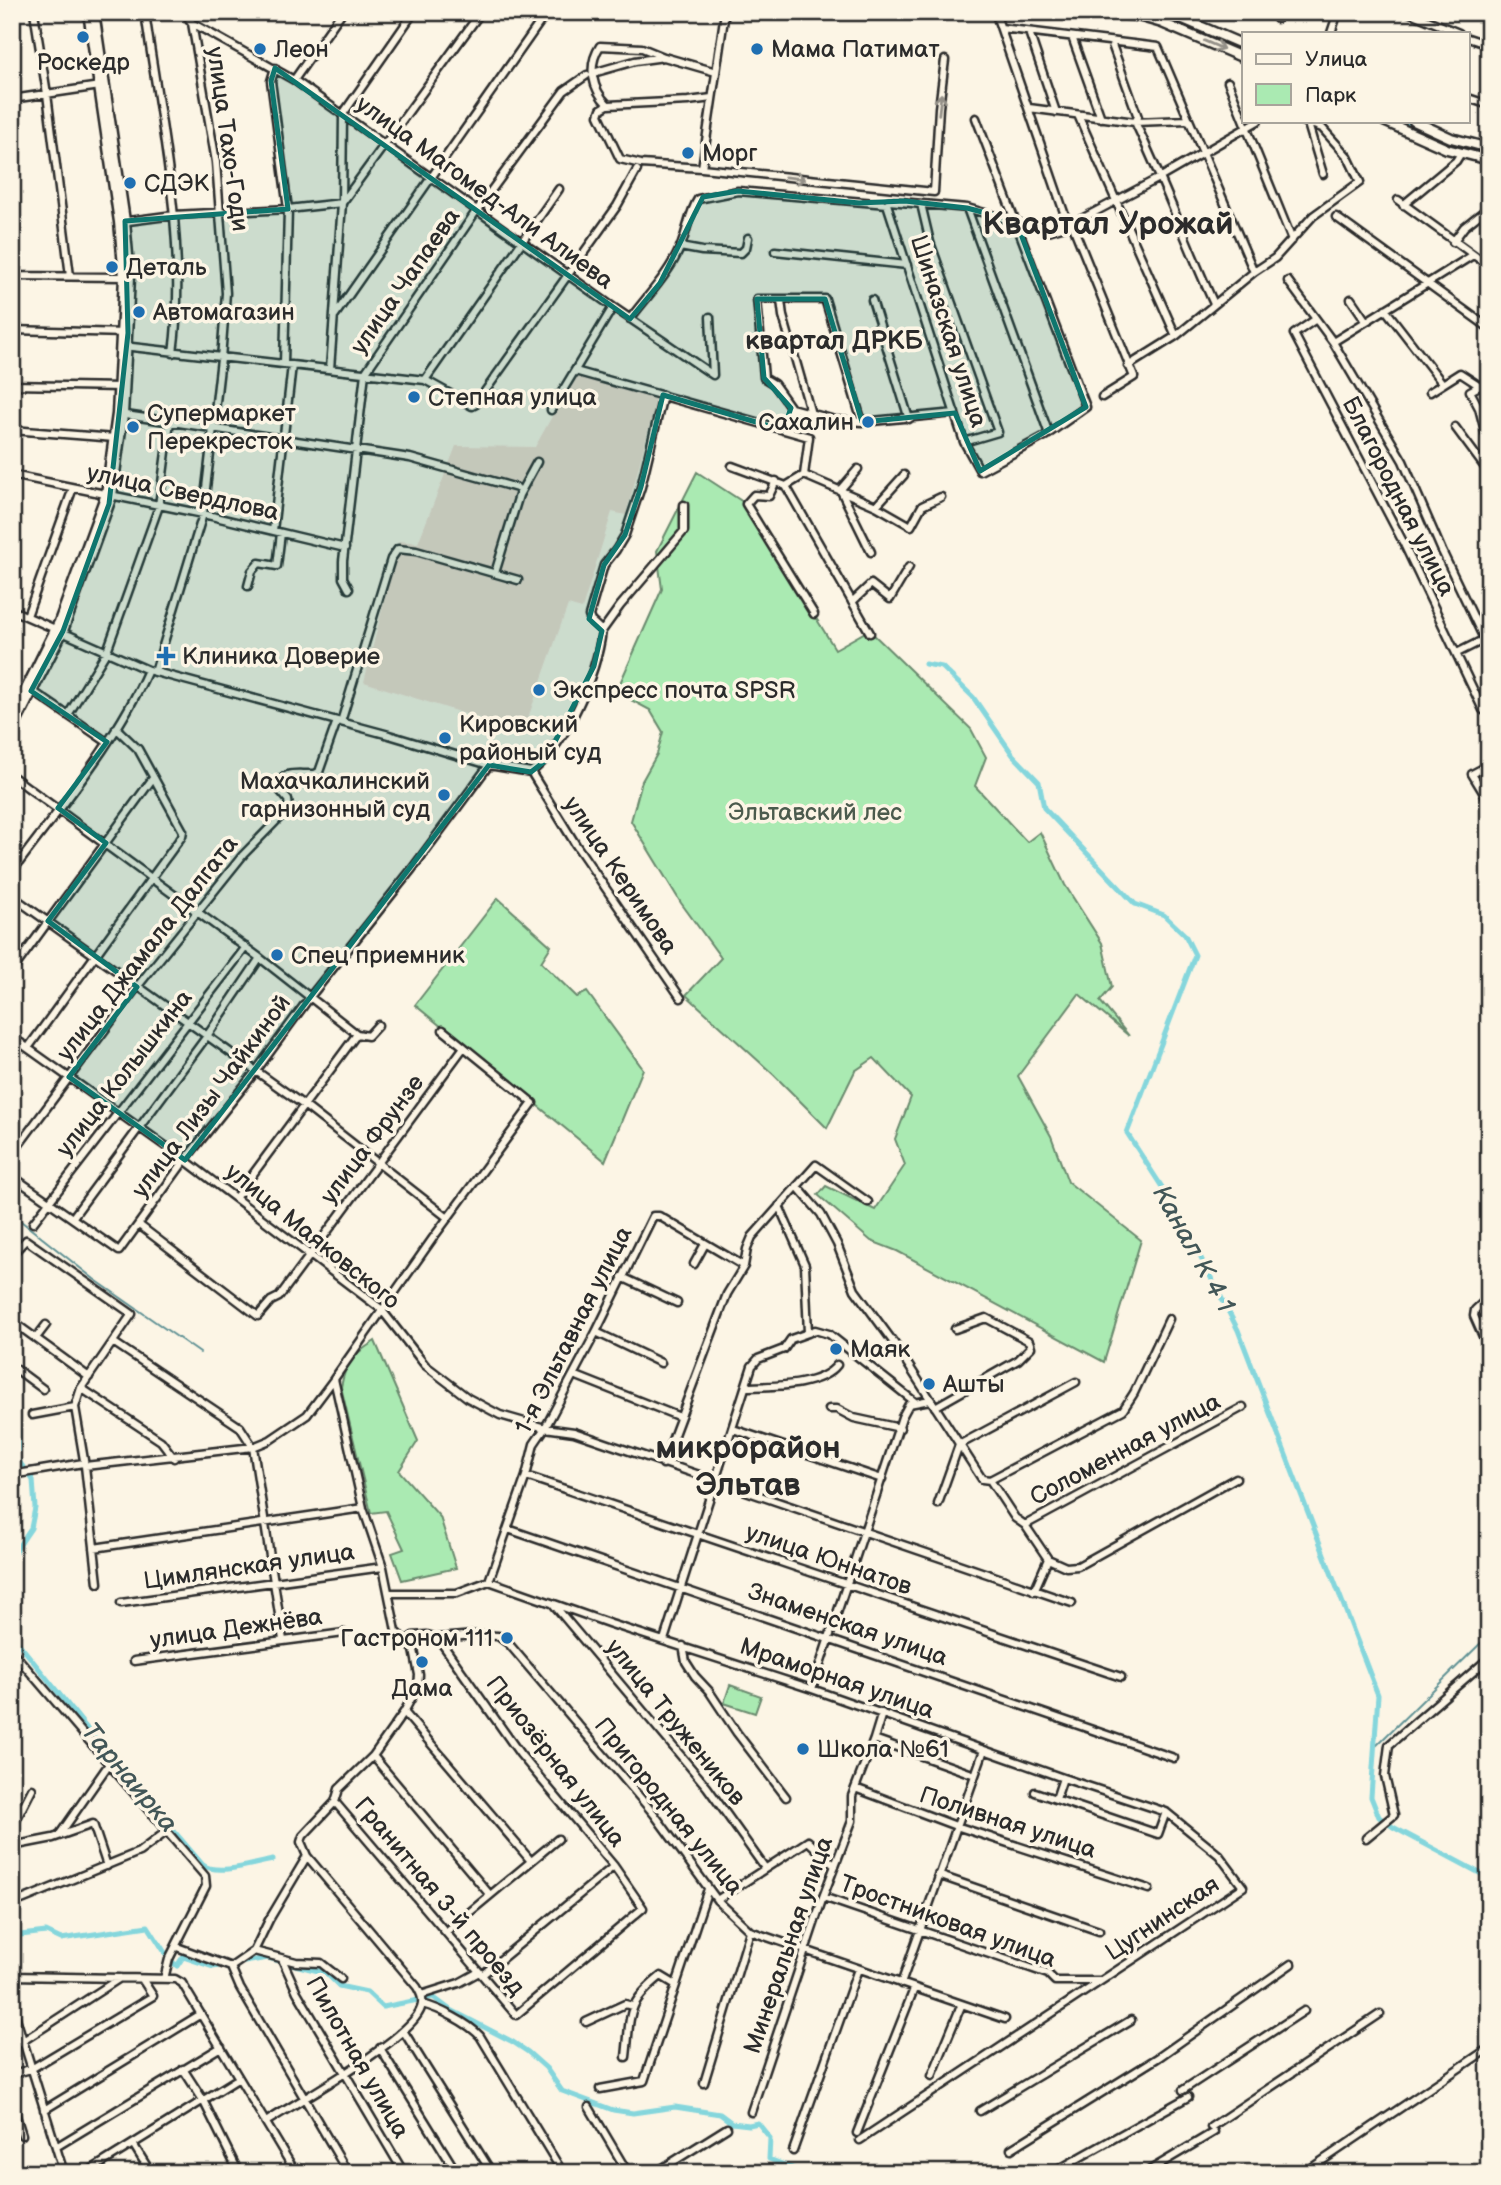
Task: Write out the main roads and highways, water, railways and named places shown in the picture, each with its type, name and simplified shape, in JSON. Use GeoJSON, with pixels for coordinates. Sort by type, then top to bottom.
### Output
{"type":"FeatureCollection","features":[{"type":"Feature","properties":{"kind":"main road"},"geometry":{"type":"LineString","coordinates":[[88,12],[102,86]]}},
{"type":"Feature","properties":{"kind":"main road"},"geometry":{"type":"LineString","coordinates":[[12,717],[60,630],[109,495],[120,414],[127,277],[94,12]]}},
{"type":"Feature","properties":{"kind":"main road"},"geometry":{"type":"LineString","coordinates":[[1102,12],[1138,16],[1162,23],[1242,57]]}},
{"type":"Feature","properties":{"kind":"main road"},"geometry":{"type":"LineString","coordinates":[[1167,12],[1242,44]]}},
{"type":"Feature","properties":{"kind":"main road"},"geometry":{"type":"LineString","coordinates":[[1386,122],[1461,153],[1489,160]]}},
{"type":"Feature","properties":{"kind":"main road"},"geometry":{"type":"LineString","coordinates":[[1416,122],[1451,138],[1489,148]]}},
{"type":"Feature","properties":{"kind":"main road"},"geometry":{"type":"LineString","coordinates":[[12,731],[29,689]]}},
{"type":"Feature","properties":{"kind":"waterway"},"geometry":{"type":"LineString","coordinates":[[1142,12],[1167,18],[1242,51]]}},
{"type":"Feature","properties":{"kind":"waterway"},"geometry":{"type":"LineString","coordinates":[[1401,122],[1454,145],[1489,153]]}},
{"type":"Feature","properties":{"kind":"waterway","name":"Канал К 4 1"},"geometry":{"type":"LineString","coordinates":[[925,664],[942,667],[973,697],[1013,755],[1039,782],[1044,808],[1135,904],[1164,915],[1185,935],[1195,955],[1127,1133],[1173,1204],[1238,1330],[1378,1695],[1371,1797],[1379,1817],[1489,1878]]}},
{"type":"Feature","properties":{"kind":"waterway"},"geometry":{"type":"LineString","coordinates":[[12,1214],[94,1279],[200,1353]]}},
{"type":"Feature","properties":{"kind":"waterway","name":"Тарнаирка"},"geometry":{"type":"LineString","coordinates":[[12,1414],[18,1430],[17,1459],[33,1480],[35,1508],[31,1528],[12,1556]]}},
{"type":"Feature","properties":{"kind":"waterway","name":"Тарнаирка"},"geometry":{"type":"LineString","coordinates":[[12,1635],[93,1736],[203,1865],[227,1869],[273,1860]]}},
{"type":"Feature","properties":{"kind":"waterway","name":"Тарнаирка"},"geometry":{"type":"LineString","coordinates":[[1376,1746],[1489,1635]]}},
{"type":"Feature","properties":{"kind":"waterway"},"geometry":{"type":"LineString","coordinates":[[12,1936],[46,1932],[61,1939],[148,1926],[169,1959],[177,1966],[183,1957],[213,1967],[225,1965]]}},
{"type":"Feature","properties":{"kind":"waterway"},"geometry":{"type":"LineString","coordinates":[[239,1963],[268,1958],[326,1973],[339,1986],[367,1992],[383,2007],[433,1997],[449,2009],[528,2052],[546,2068],[562,2091],[613,2110],[633,2113],[675,2107],[720,2114],[732,2123],[758,2123],[770,2138],[769,2159],[805,2173]]}},
{"type":"Feature","properties":{"kind":"place","name":"Роскедр"},"geometry":{"type":"Point","coordinates":[83,37]}},
{"type":"Feature","properties":{"kind":"place","name":"Леон"},"geometry":{"type":"Point","coordinates":[260,49]}},
{"type":"Feature","properties":{"kind":"place","name":"Мама Патимат"},"geometry":{"type":"Point","coordinates":[757,49]}},
{"type":"Feature","properties":{"kind":"place","name":"Морг"},"geometry":{"type":"Point","coordinates":[688,153]}},
{"type":"Feature","properties":{"kind":"place","name":"СДЭК"},"geometry":{"type":"Point","coordinates":[130,183]}},
{"type":"Feature","properties":{"kind":"place","name":"Деталь"},"geometry":{"type":"Point","coordinates":[112,267]}},
{"type":"Feature","properties":{"kind":"place","name":"Автомагазин"},"geometry":{"type":"Point","coordinates":[139,312]}},
{"type":"Feature","properties":{"kind":"place","name":"Степная улица"},"geometry":{"type":"Point","coordinates":[414,397]}},
{"type":"Feature","properties":{"kind":"place","name":"Сахалин"},"geometry":{"type":"Point","coordinates":[868,422]}},
{"type":"Feature","properties":{"kind":"place","name":"Супермаркет Перекресток"},"geometry":{"type":"Point","coordinates":[133,427]}},
{"type":"Feature","properties":{"kind":"place","name":"Клиника Доверие"},"geometry":{"type":"Point","coordinates":[166,656]}},
{"type":"Feature","properties":{"kind":"place","name":"Экспресс почта SPSR"},"geometry":{"type":"Point","coordinates":[539,690]}},
{"type":"Feature","properties":{"kind":"place","name":"Кировский районый суд"},"geometry":{"type":"Point","coordinates":[445,738]}},
{"type":"Feature","properties":{"kind":"place","name":"Махачкалинский гарнизонный суд"},"geometry":{"type":"Point","coordinates":[444,795]}},
{"type":"Feature","properties":{"kind":"place","name":"Спец приемник"},"geometry":{"type":"Point","coordinates":[277,955]}},
{"type":"Feature","properties":{"kind":"place","name":"Маяк"},"geometry":{"type":"Point","coordinates":[836,1349]}},
{"type":"Feature","properties":{"kind":"place","name":"Ашты"},"geometry":{"type":"Point","coordinates":[929,1384]}},
{"type":"Feature","properties":{"kind":"place","name":"Гастроном 111"},"geometry":{"type":"Point","coordinates":[507,1638]}},
{"type":"Feature","properties":{"kind":"place","name":"Дама"},"geometry":{"type":"Point","coordinates":[422,1662]}},
{"type":"Feature","properties":{"kind":"place","name":"Школа №61"},"geometry":{"type":"Point","coordinates":[803,1749]}},
{"type":"Feature","properties":{"kind":"district","name":"Квартал Урожай"},"geometry":{"type":"Point","coordinates":[1108,223]}},
{"type":"Feature","properties":{"kind":"district","name":"квартал ДРКБ"},"geometry":{"type":"Point","coordinates":[834,340]}},
{"type":"Feature","properties":{"kind":"district","name":"микрорайон Эльтав"},"geometry":{"type":"Point","coordinates":[748,1466]}},
{"type":"Feature","properties":{"kind":"park label","name":"Эльтавский лес"},"geometry":{"type":"Point","coordinates":[815,812]}}]}
